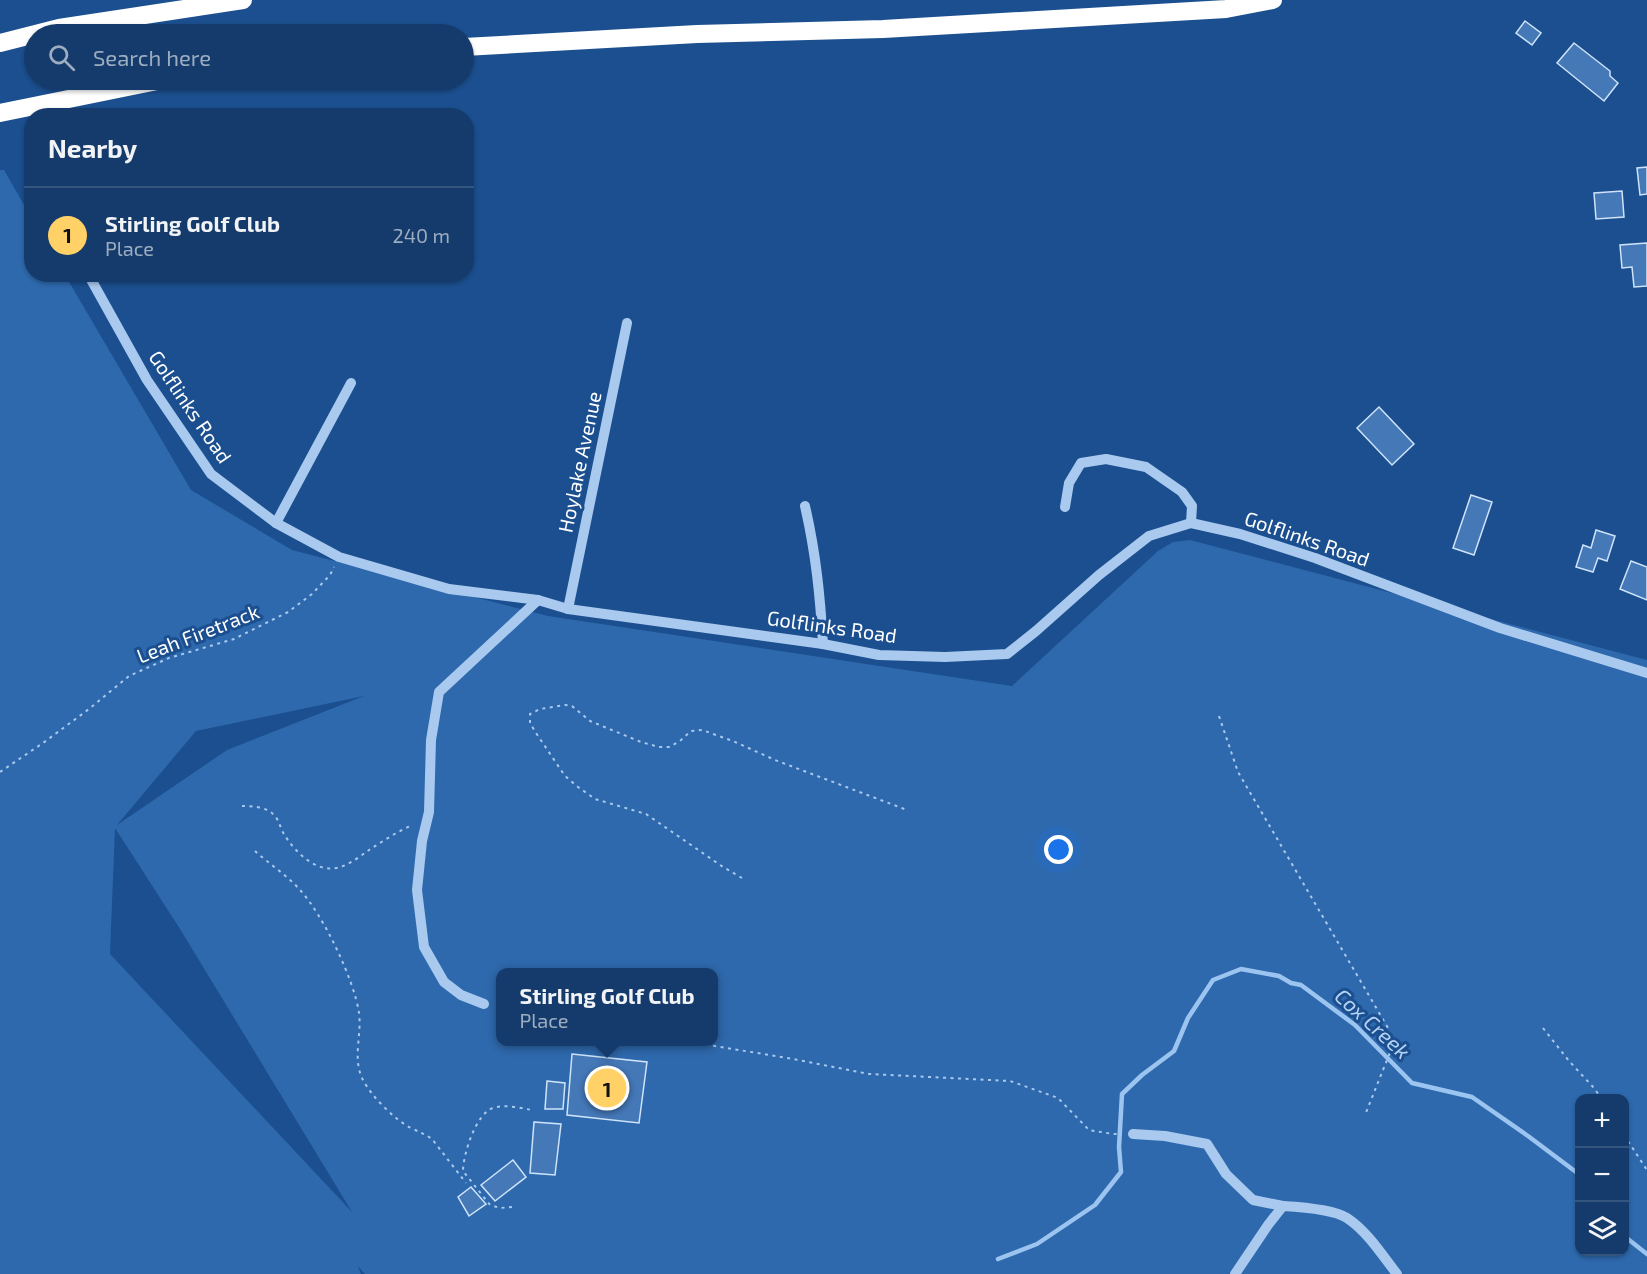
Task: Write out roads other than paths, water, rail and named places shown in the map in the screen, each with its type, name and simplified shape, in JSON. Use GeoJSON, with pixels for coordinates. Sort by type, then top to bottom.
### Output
{"type":"FeatureCollection","features":[{"type":"Feature","properties":{"kind":"highway"},"geometry":{"type":"LineString","coordinates":[[85,24],[243,0]]}},
{"type":"Feature","properties":{"kind":"highway"},"geometry":{"type":"LineString","coordinates":[[474,46],[697,34],[883,29],[1204,11],[1273,0]]}},
{"type":"Feature","properties":{"kind":"highway"},"geometry":{"type":"LineString","coordinates":[[0,43],[24,37]]}},
{"type":"Feature","properties":{"kind":"highway"},"geometry":{"type":"LineString","coordinates":[[25,108],[113,90]]}},
{"type":"Feature","properties":{"kind":"highway"},"geometry":{"type":"LineString","coordinates":[[0,113],[24,108]]}},
{"type":"Feature","properties":{"kind":"street","name":"Golflinks Road"},"geometry":{"type":"LineString","coordinates":[[92,282],[147,380],[211,474],[276,522],[339,557],[449,589],[538,600],[568,609],[823,644],[879,655],[945,657],[1007,654],[1099,575],[1149,536],[1191,523],[1240,534],[1315,558],[1500,628],[1647,674]]}},
{"type":"Feature","properties":{"kind":"street","name":"Hoylake Avenue"},"geometry":{"type":"LineString","coordinates":[[568,609],[627,322]]}},
{"type":"Feature","properties":{"kind":"street"},"geometry":{"type":"LineString","coordinates":[[276,522],[351,383]]}},
{"type":"Feature","properties":{"kind":"street"},"geometry":{"type":"LineString","coordinates":[[1065,507],[1069,483],[1081,463],[1106,459],[1146,467],[1182,492],[1192,506],[1191,523]]}},
{"type":"Feature","properties":{"kind":"street"},"geometry":{"type":"LineString","coordinates":[[805,506],[817,571],[823,644]]}},
{"type":"Feature","properties":{"kind":"street"},"geometry":{"type":"LineString","coordinates":[[484,1004],[461,995],[444,982],[424,947],[417,890],[422,841],[429,812],[431,740],[439,692],[538,600]]}},
{"type":"Feature","properties":{"kind":"street"},"geometry":{"type":"LineString","coordinates":[[1133,1134],[1165,1136],[1207,1144],[1226,1174],[1253,1200],[1284,1206],[1311,1207],[1346,1217],[1365,1232],[1397,1274]]}},
{"type":"Feature","properties":{"kind":"street"},"geometry":{"type":"LineString","coordinates":[[1235,1274],[1268,1225],[1284,1206]]}},
{"type":"Feature","properties":{"kind":"waterway","name":"Cox Creek"},"geometry":{"type":"LineString","coordinates":[[998,1259],[1037,1244],[1095,1205],[1121,1172],[1119,1147],[1122,1094],[1142,1075],[1174,1051],[1188,1018],[1213,980],[1241,969],[1279,976],[1291,983],[1301,985],[1355,1025],[1412,1083],[1472,1097],[1575,1171]]}},
{"type":"Feature","properties":{"kind":"waterway","name":"Cox Creek"},"geometry":{"type":"LineString","coordinates":[[1629,1240],[1647,1254]]}},
{"type":"Feature","properties":{"kind":"place","name":"Stirling Golf Club"},"geometry":{"type":"Point","coordinates":[607,1088]}}]}
